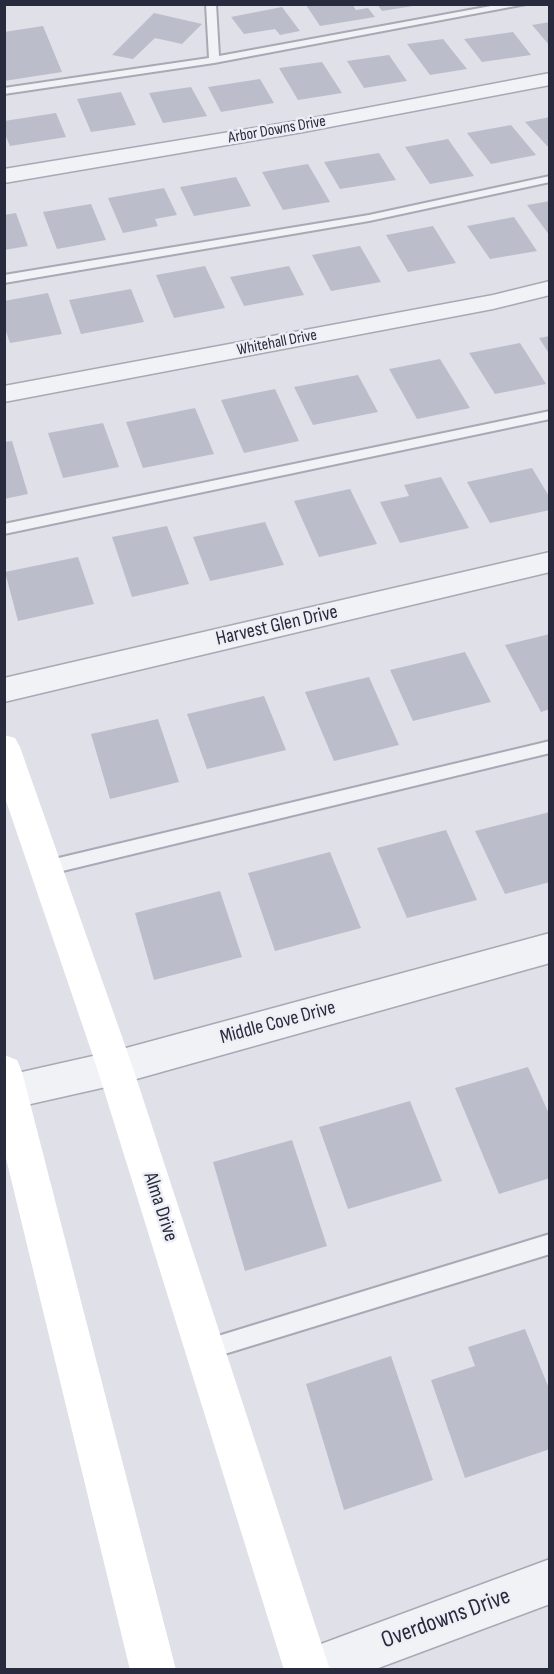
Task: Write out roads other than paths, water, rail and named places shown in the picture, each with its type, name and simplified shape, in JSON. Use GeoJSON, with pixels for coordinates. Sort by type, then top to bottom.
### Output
{"type":"FeatureCollection","features":[{"type":"Feature","properties":{"kind":"main road","name":"Alma Drive"},"geometry":{"type":"LineString","coordinates":[[4,747],[115,1068],[308,1670]]}},
{"type":"Feature","properties":{"kind":"main road"},"geometry":{"type":"LineString","coordinates":[[6,1085],[153,1670]]}},
{"type":"Feature","properties":{"kind":"street","name":"Arbor Downs Drive"},"geometry":{"type":"LineString","coordinates":[[4,176],[303,126],[549,80]]}},
{"type":"Feature","properties":{"kind":"street","name":"Whitehall Drive"},"geometry":{"type":"LineString","coordinates":[[4,394],[493,302],[549,288]]}},
{"type":"Feature","properties":{"kind":"street","name":"Harvest Glen Drive"},"geometry":{"type":"LineString","coordinates":[[4,690],[549,562]]}},
{"type":"Feature","properties":{"kind":"street","name":"Middle Cove Drive"},"geometry":{"type":"LineString","coordinates":[[6,1085],[115,1068],[549,948]]}},
{"type":"Feature","properties":{"kind":"street","name":"Overdowns Drive"},"geometry":{"type":"LineString","coordinates":[[308,1670],[549,1581]]}},
{"type":"Feature","properties":{"kind":"lane"},"geometry":{"type":"LineString","coordinates":[[211,4],[214,60]]}},
{"type":"Feature","properties":{"kind":"lane"},"geometry":{"type":"LineString","coordinates":[[4,92],[214,60],[521,4]]}},
{"type":"Feature","properties":{"kind":"lane"},"geometry":{"type":"LineString","coordinates":[[4,279],[369,218],[549,179]]}},
{"type":"Feature","properties":{"kind":"lane"},"geometry":{"type":"LineString","coordinates":[[4,529],[549,415]]}},
{"type":"Feature","properties":{"kind":"lane"},"geometry":{"type":"LineString","coordinates":[[46,868],[549,747]]}},
{"type":"Feature","properties":{"kind":"lane"},"geometry":{"type":"LineString","coordinates":[[205,1350],[549,1244]]}}]}
